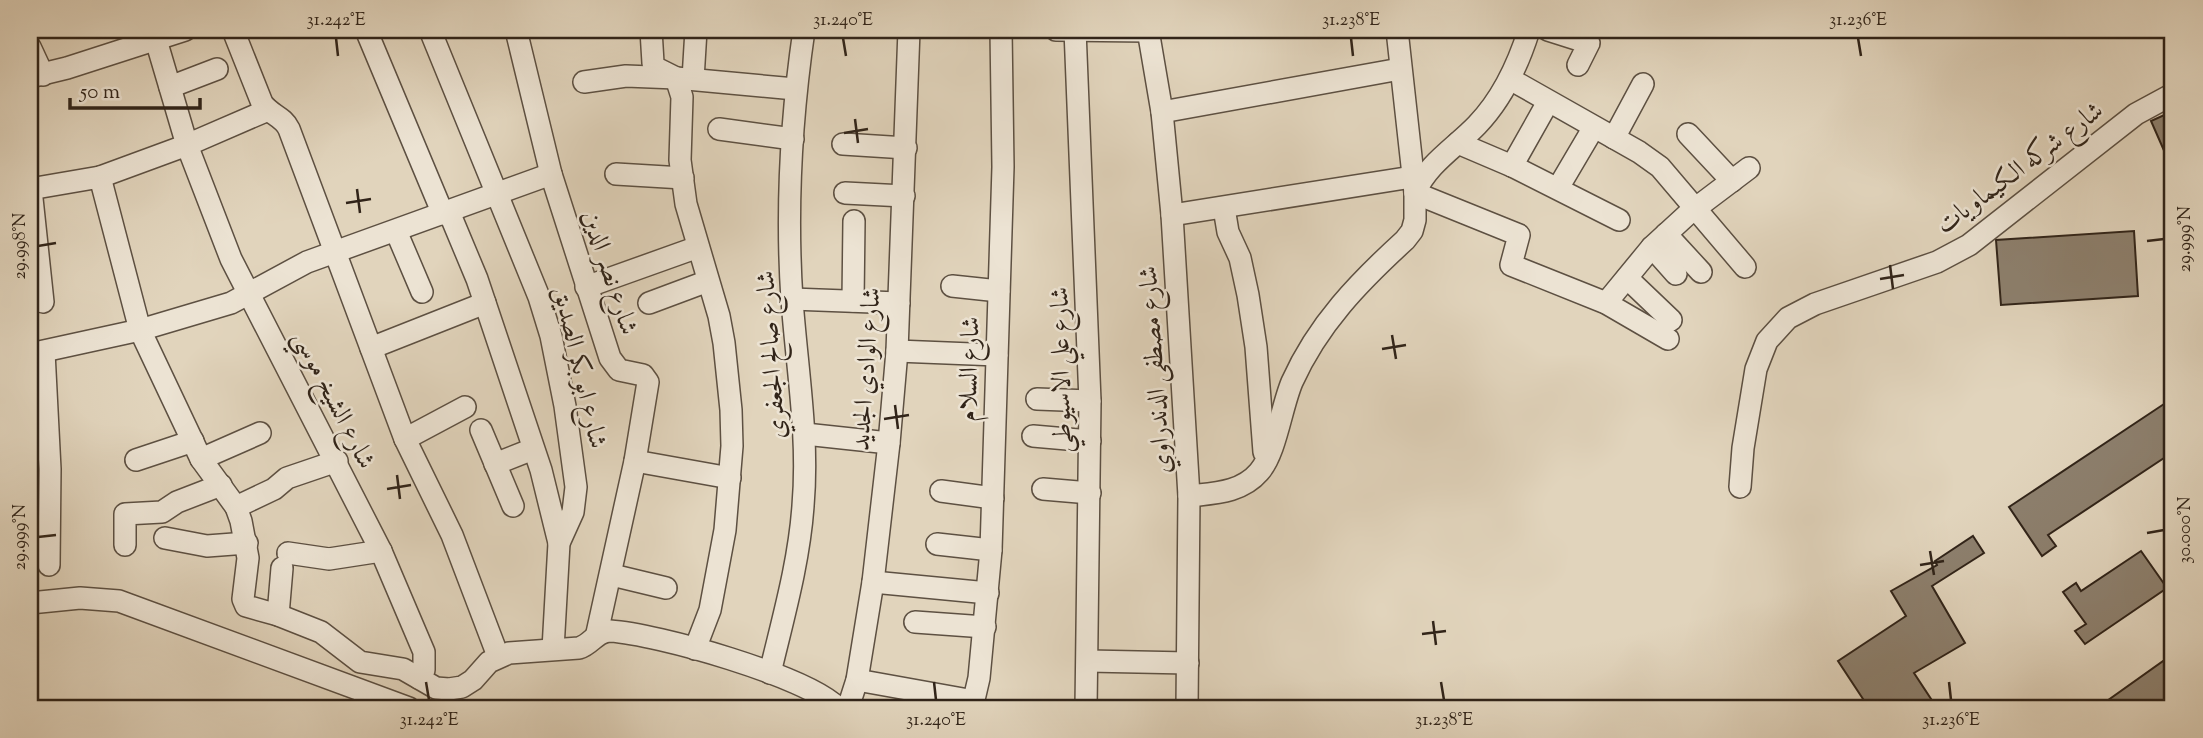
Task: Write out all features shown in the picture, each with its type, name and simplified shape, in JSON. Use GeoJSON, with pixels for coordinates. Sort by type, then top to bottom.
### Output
{"type":"FeatureCollection","features":[{"type":"Feature","properties":{"kind":"street"},"geometry":{"type":"LineString","coordinates":[[30,47],[36,76],[185,30]]}},
{"type":"Feature","properties":{"kind":"street"},"geometry":{"type":"LineString","coordinates":[[233,30],[262,103],[286,122],[405,439],[452,535],[498,656]]}},
{"type":"Feature","properties":{"kind":"street"},"geometry":{"type":"LineString","coordinates":[[366,30],[485,303],[548,494],[559,543]]}},
{"type":"Feature","properties":{"kind":"street","name":"شارع ابو بكر الصديق"},"geometry":{"type":"LineString","coordinates":[[430,30],[539,297],[551,336],[565,406],[574,467],[575,501],[570,522],[559,543],[553,649]]}},
{"type":"Feature","properties":{"kind":"street","name":"شارع نصر الدين"},"geometry":{"type":"LineString","coordinates":[[516,30],[551,174],[586,287],[614,365],[626,373],[643,375],[648,382],[612,575],[597,633]]}},
{"type":"Feature","properties":{"kind":"street"},"geometry":{"type":"LineString","coordinates":[[651,30],[653,63],[656,68],[684,78]]}},
{"type":"Feature","properties":{"kind":"street"},"geometry":{"type":"LineString","coordinates":[[695,30],[684,78],[680,160],[686,204],[724,343],[729,380],[732,446],[725,530],[713,598],[695,649]]}},
{"type":"Feature","properties":{"kind":"street","name":"شارع صالح الجعفري"},"geometry":{"type":"LineString","coordinates":[[770,673],[790,591],[803,508],[805,434],[792,299],[790,217],[795,89],[804,30]]}},
{"type":"Feature","properties":{"kind":"street","name":"شارع الوادي الجديد"},"geometry":{"type":"LineString","coordinates":[[848,708],[857,680],[873,582],[889,443],[897,352],[909,30]]}},
{"type":"Feature","properties":{"kind":"street","name":"شارع السلام"},"geometry":{"type":"LineString","coordinates":[[973,705],[985,627],[991,550],[1003,167],[1001,30]]}},
{"type":"Feature","properties":{"kind":"street"},"geometry":{"type":"LineString","coordinates":[[1056,30],[1148,30]]}},
{"type":"Feature","properties":{"kind":"street","name":"شارع علي الاسيوطي"},"geometry":{"type":"LineString","coordinates":[[1075,30],[1090,401],[1086,708]]}},
{"type":"Feature","properties":{"kind":"street","name":"شارع مصطفى الدندراوي"},"geometry":{"type":"LineString","coordinates":[[1148,30],[1162,113],[1172,215],[1189,495],[1187,708]]}},
{"type":"Feature","properties":{"kind":"street"},"geometry":{"type":"LineString","coordinates":[[1189,495],[1238,488],[1249,482],[1265,464],[1292,383],[1308,350],[1351,291],[1412,231],[1414,185],[1396,30]]}},
{"type":"Feature","properties":{"kind":"street"},"geometry":{"type":"LineString","coordinates":[[1414,185],[1496,103],[1510,79],[1529,30]]}},
{"type":"Feature","properties":{"kind":"street"},"geometry":{"type":"LineString","coordinates":[[1548,30],[1589,43],[1578,65]]}},
{"type":"Feature","properties":{"kind":"street","name":"شارع الشيخ موسي"},"geometry":{"type":"LineString","coordinates":[[156,40],[187,145],[231,259],[337,461],[381,551],[424,652],[424,670],[419,678]]}},
{"type":"Feature","properties":{"kind":"street"},"geometry":{"type":"LineString","coordinates":[[170,87],[217,69]]}},
{"type":"Feature","properties":{"kind":"street"},"geometry":{"type":"LineString","coordinates":[[1162,113],[1400,69]]}},
{"type":"Feature","properties":{"kind":"street"},"geometry":{"type":"LineString","coordinates":[[584,82],[626,76],[684,78],[795,89]]}},
{"type":"Feature","properties":{"kind":"street"},"geometry":{"type":"LineString","coordinates":[[1510,79],[1660,167],[1745,267]]}},
{"type":"Feature","properties":{"kind":"street"},"geometry":{"type":"LineString","coordinates":[[1614,138],[1643,84]]}},
{"type":"Feature","properties":{"kind":"street","name":"شارع شركه الكيماويات"},"geometry":{"type":"LineString","coordinates":[[1740,487],[1743,448],[1756,369],[1767,341],[1788,318],[1815,304],[1937,262],[1969,245],[2136,114],[2173,94]]}},
{"type":"Feature","properties":{"kind":"street"},"geometry":{"type":"LineString","coordinates":[[1512,166],[1548,102]]}},
{"type":"Feature","properties":{"kind":"street"},"geometry":{"type":"LineString","coordinates":[[43,302],[30,189],[100,177],[187,145],[268,110]]}},
{"type":"Feature","properties":{"kind":"street"},"geometry":{"type":"LineString","coordinates":[[1558,188],[1594,127]]}},
{"type":"Feature","properties":{"kind":"street"},"geometry":{"type":"LineString","coordinates":[[719,129],[793,139]]}},
{"type":"Feature","properties":{"kind":"street"},"geometry":{"type":"LineString","coordinates":[[1613,286],[1695,208],[1740,174],[1688,134]]}},
{"type":"Feature","properties":{"kind":"street"},"geometry":{"type":"LineString","coordinates":[[1458,143],[1512,166],[1619,220]]}},
{"type":"Feature","properties":{"kind":"street"},"geometry":{"type":"LineString","coordinates":[[843,144],[906,148]]}},
{"type":"Feature","properties":{"kind":"street"},"geometry":{"type":"LineString","coordinates":[[50,565],[50,469],[37,353],[140,330],[230,303],[307,262],[551,174]]}},
{"type":"Feature","properties":{"kind":"street"},"geometry":{"type":"LineString","coordinates":[[616,174],[683,178]]}},
{"type":"Feature","properties":{"kind":"street"},"geometry":{"type":"LineString","coordinates":[[100,177],[140,330],[197,450],[236,507],[247,543],[243,604],[321,632],[360,662],[403,669],[436,688],[462,687],[498,656],[583,647],[597,633],[621,632],[695,649],[770,673],[810,688],[838,708]]}},
{"type":"Feature","properties":{"kind":"street"},"geometry":{"type":"LineString","coordinates":[[1172,215],[1414,185],[1519,234],[1511,265],[1613,286],[1669,330],[1613,286]]}},
{"type":"Feature","properties":{"kind":"street"},"geometry":{"type":"LineString","coordinates":[[845,193],[904,196]]}},
{"type":"Feature","properties":{"kind":"street"},"geometry":{"type":"LineString","coordinates":[[1224,208],[1228,232],[1240,258],[1250,308],[1256,346],[1265,464]]}},
{"type":"Feature","properties":{"kind":"street"},"geometry":{"type":"LineString","coordinates":[[853,301],[854,221]]}},
{"type":"Feature","properties":{"kind":"street"},"geometry":{"type":"LineString","coordinates":[[396,231],[422,292]]}},
{"type":"Feature","properties":{"kind":"street"},"geometry":{"type":"LineString","coordinates":[[1659,241],[1701,272]]}},
{"type":"Feature","properties":{"kind":"street"},"geometry":{"type":"LineString","coordinates":[[1659,241],[1676,274]]}},
{"type":"Feature","properties":{"kind":"street"},"geometry":{"type":"LineString","coordinates":[[586,287],[698,247]]}},
{"type":"Feature","properties":{"kind":"street"},"geometry":{"type":"LineString","coordinates":[[649,303],[708,282]]}},
{"type":"Feature","properties":{"kind":"street"},"geometry":{"type":"LineString","coordinates":[[952,286],[999,291]]}},
{"type":"Feature","properties":{"kind":"street"},"geometry":{"type":"LineString","coordinates":[[792,299],[899,303]]}},
{"type":"Feature","properties":{"kind":"street"},"geometry":{"type":"LineString","coordinates":[[371,348],[485,303]]}},
{"type":"Feature","properties":{"kind":"street"},"geometry":{"type":"LineString","coordinates":[[897,352],[997,355]]}},
{"type":"Feature","properties":{"kind":"street"},"geometry":{"type":"LineString","coordinates":[[1037,399],[1090,401]]}},
{"type":"Feature","properties":{"kind":"street"},"geometry":{"type":"LineString","coordinates":[[405,439],[465,407]]}},
{"type":"Feature","properties":{"kind":"street"},"geometry":{"type":"LineString","coordinates":[[481,430],[513,506]]}},
{"type":"Feature","properties":{"kind":"street"},"geometry":{"type":"LineString","coordinates":[[136,460],[197,450],[260,433]]}},
{"type":"Feature","properties":{"kind":"street"},"geometry":{"type":"LineString","coordinates":[[805,434],[889,443]]}},
{"type":"Feature","properties":{"kind":"street"},"geometry":{"type":"LineString","coordinates":[[1033,436],[1090,441]]}},
{"type":"Feature","properties":{"kind":"street"},"geometry":{"type":"LineString","coordinates":[[495,464],[533,449]]}},
{"type":"Feature","properties":{"kind":"street"},"geometry":{"type":"LineString","coordinates":[[236,507],[274,489],[287,478],[337,461]]}},
{"type":"Feature","properties":{"kind":"street"},"geometry":{"type":"LineString","coordinates":[[635,461],[730,478]]}},
{"type":"Feature","properties":{"kind":"street"},"geometry":{"type":"LineString","coordinates":[[125,545],[124,514],[162,512],[177,502],[221,485]]}},
{"type":"Feature","properties":{"kind":"street"},"geometry":{"type":"LineString","coordinates":[[1042,489],[1090,493]]}},
{"type":"Feature","properties":{"kind":"street"},"geometry":{"type":"LineString","coordinates":[[940,491],[993,498]]}},
{"type":"Feature","properties":{"kind":"street"},"geometry":{"type":"LineString","coordinates":[[165,538],[207,545],[247,543]]}},
{"type":"Feature","properties":{"kind":"street"},"geometry":{"type":"LineString","coordinates":[[937,544],[991,550]]}},
{"type":"Feature","properties":{"kind":"street"},"geometry":{"type":"LineString","coordinates":[[278,615],[285,561],[329,559],[381,551]]}},
{"type":"Feature","properties":{"kind":"street"},"geometry":{"type":"LineString","coordinates":[[612,575],[667,588]]}},
{"type":"Feature","properties":{"kind":"street"},"geometry":{"type":"LineString","coordinates":[[873,582],[988,593]]}},
{"type":"Feature","properties":{"kind":"street"},"geometry":{"type":"LineString","coordinates":[[30,603],[80,598],[119,601],[409,708]]}},
{"type":"Feature","properties":{"kind":"street"},"geometry":{"type":"LineString","coordinates":[[915,622],[985,627]]}},
{"type":"Feature","properties":{"kind":"street"},"geometry":{"type":"LineString","coordinates":[[1088,661],[1188,663]]}},
{"type":"Feature","properties":{"kind":"street"},"geometry":{"type":"LineString","coordinates":[[857,680],[907,699],[973,705]]}},
{"type":"Feature","properties":{"kind":"building"},"geometry":{"type":"Polygon","coordinates":[[[2173,111],[2173,171],[2151,121],[2173,111]]]}},
{"type":"Feature","properties":{"kind":"building"},"geometry":{"type":"Polygon","coordinates":[[[2134,231],[2138,296],[2001,305],[1996,240],[2134,231]]]}},
{"type":"Feature","properties":{"kind":"building"},"geometry":{"type":"Polygon","coordinates":[[[2173,398],[2173,452],[2048,535],[2056,546],[2042,556],[2009,507],[2173,398]]]}},
{"type":"Feature","properties":{"kind":"building"},"geometry":{"type":"Polygon","coordinates":[[[1973,536],[1984,553],[1932,586],[1965,643],[1914,673],[1937,708],[1869,708],[1838,661],[1906,616],[1891,591],[1937,565],[1935,561],[1973,536]]]}},
{"type":"Feature","properties":{"kind":"building"},"geometry":{"type":"Polygon","coordinates":[[[2141,551],[2167,588],[2085,644],[2075,631],[2086,624],[2063,592],[2076,583],[2081,591],[2141,551]]]}},
{"type":"Feature","properties":{"kind":"building"},"geometry":{"type":"Polygon","coordinates":[[[2166,659],[2173,669],[2173,708],[2097,708],[2166,659]]]}}]}
